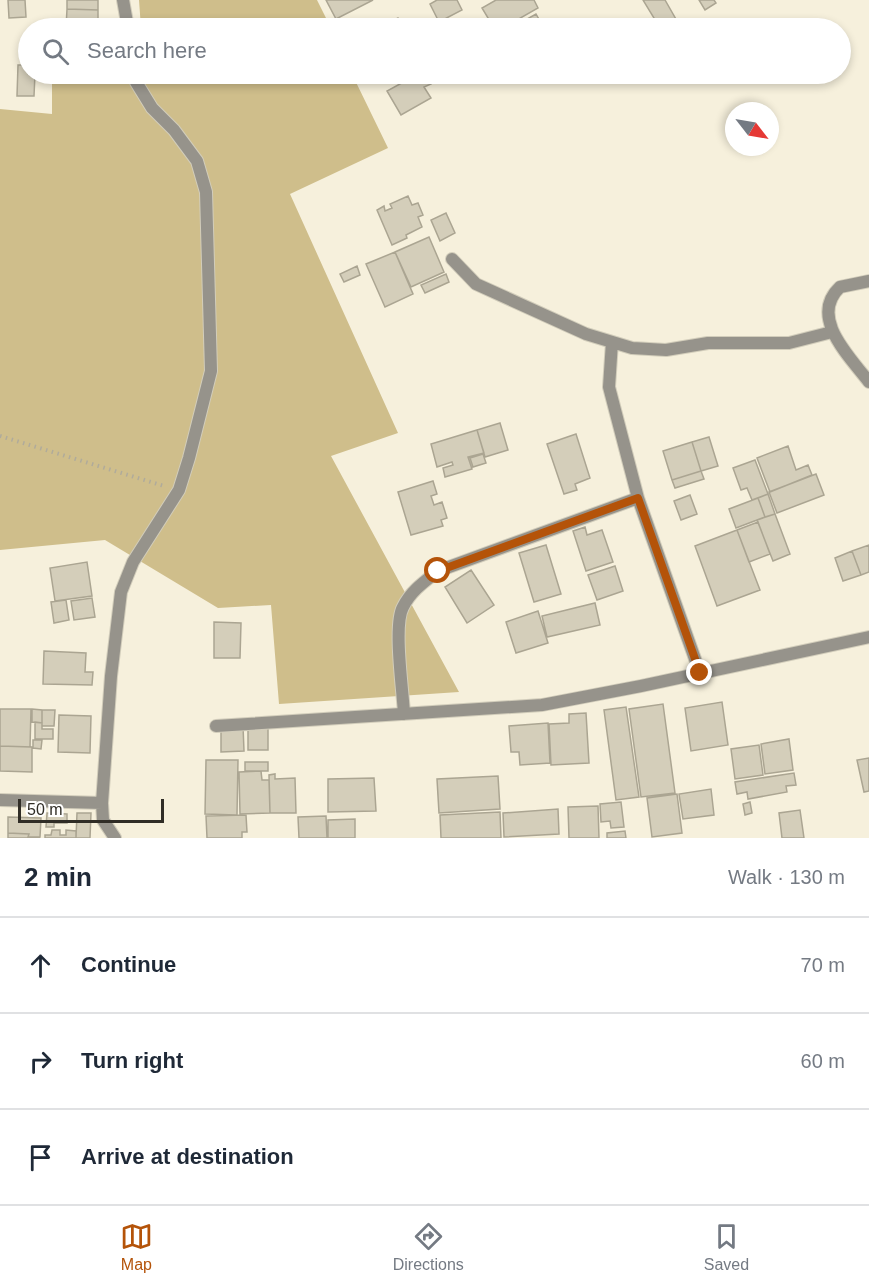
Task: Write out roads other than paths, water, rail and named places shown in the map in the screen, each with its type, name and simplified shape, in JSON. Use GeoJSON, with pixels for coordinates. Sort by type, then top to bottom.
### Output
{"type":"FeatureCollection","features":[{"type":"Feature","properties":{"kind":"street"},"geometry":{"type":"LineString","coordinates":[[123,0],[126,18]]}},
{"type":"Feature","properties":{"kind":"street"},"geometry":{"type":"LineString","coordinates":[[115,838],[103,819],[102,803],[111,676],[121,592],[133,562],[179,490],[211,371],[206,192],[197,161],[174,130],[152,108],[137,84]]}},
{"type":"Feature","properties":{"kind":"street"},"geometry":{"type":"LineString","coordinates":[[452,259],[476,284],[586,334],[632,348],[666,350],[708,343],[789,343],[832,332]]}},
{"type":"Feature","properties":{"kind":"street"},"geometry":{"type":"LineString","coordinates":[[869,281],[840,287],[829,301],[827,316],[832,332],[869,382]]}},
{"type":"Feature","properties":{"kind":"street"},"geometry":{"type":"LineString","coordinates":[[612,342],[609,387],[638,498],[700,673]]}},
{"type":"Feature","properties":{"kind":"street"},"geometry":{"type":"LineString","coordinates":[[404,714],[399,630],[401,609],[414,590],[438,571],[638,498]]}},
{"type":"Feature","properties":{"kind":"street"},"geometry":{"type":"LineString","coordinates":[[216,726],[542,705],[869,636]]}},
{"type":"Feature","properties":{"kind":"street"},"geometry":{"type":"LineString","coordinates":[[0,800],[102,803]]}}]}
